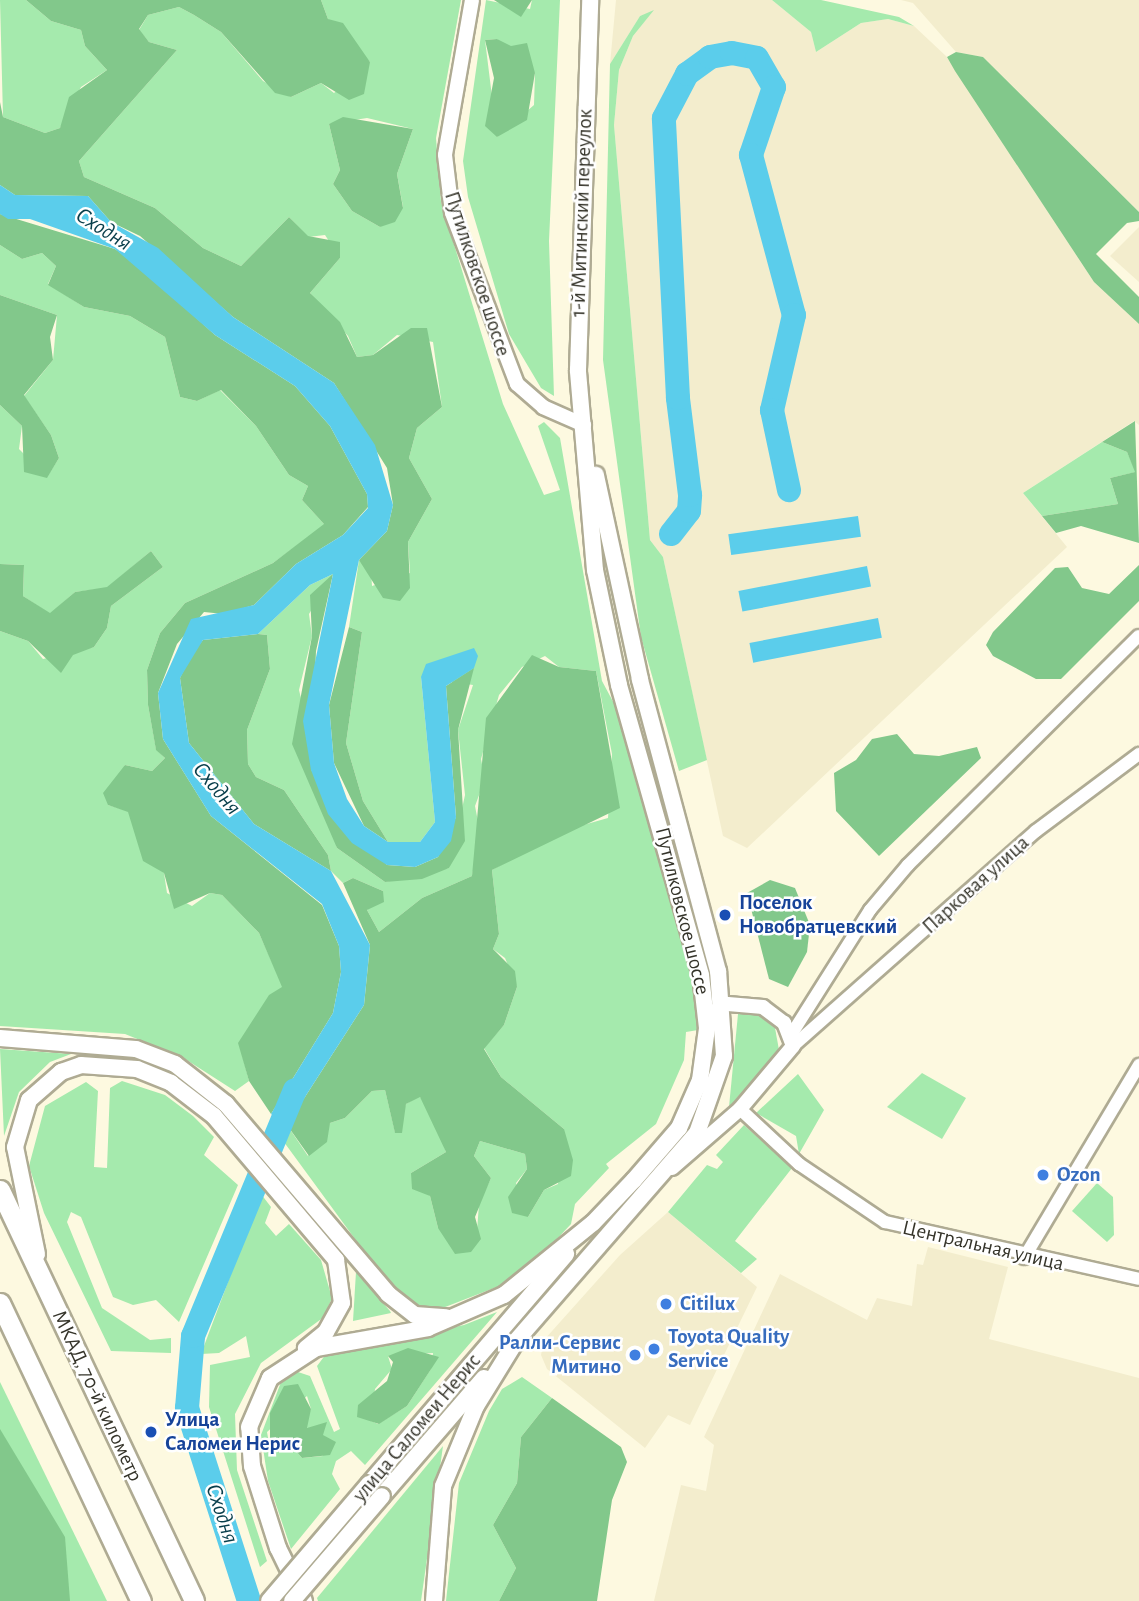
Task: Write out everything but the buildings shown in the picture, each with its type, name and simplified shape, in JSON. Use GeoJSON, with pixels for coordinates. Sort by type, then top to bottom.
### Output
{"type":"FeatureCollection","features":[{"type":"Feature","properties":{"kind":"highway","name":"МКАД, 70-й километр"},"geometry":{"type":"LineString","coordinates":[[0,1190],[194,1601]]}},
{"type":"Feature","properties":{"kind":"highway"},"geometry":{"type":"LineString","coordinates":[[0,1303],[141,1601]]}},
{"type":"Feature","properties":{"kind":"main road","name":"1-й Митинский переулок"},"geometry":{"type":"LineString","coordinates":[[584,425],[578,302],[590,0]]}},
{"type":"Feature","properties":{"kind":"main road","name":"Путилковское шоссе"},"geometry":{"type":"LineString","coordinates":[[434,1601],[443,1486],[455,1448],[516,1341],[671,1169],[714,1096],[724,1056],[725,1004],[640,679],[584,425]]}},
{"type":"Feature","properties":{"kind":"main road","name":"Путилковское шоссе"},"geometry":{"type":"LineString","coordinates":[[294,1356],[452,1317],[504,1295],[593,1223],[678,1128],[700,1080],[707,1028],[685,910],[606,628],[584,425]]}},
{"type":"Feature","properties":{"kind":"main road"},"geometry":{"type":"LineString","coordinates":[[0,1038],[136,1049],[207,1086],[404,1309],[452,1317]]}},
{"type":"Feature","properties":{"kind":"main road"},"geometry":{"type":"LineString","coordinates":[[44,1284],[15,1147],[18,1122],[44,1084],[81,1065],[137,1069],[196,1101],[237,1141],[282,1194],[336,1260],[344,1291],[326,1332],[294,1356],[258,1395],[249,1444],[274,1537],[304,1601]]}},
{"type":"Feature","properties":{"kind":"main road","name":"улица Саломеи Нерис"},"geometry":{"type":"LineString","coordinates":[[269,1601],[593,1223]]}},
{"type":"Feature","properties":{"kind":"main road","name":"улица Саломеи Нерис"},"geometry":{"type":"LineString","coordinates":[[292,1601],[516,1341]]}},
{"type":"Feature","properties":{"kind":"street","name":"Путилковское шоссе"},"geometry":{"type":"LineString","coordinates":[[472,0],[445,155],[452,213],[517,384],[543,407],[584,425]]}},
{"type":"Feature","properties":{"kind":"street"},"geometry":{"type":"LineString","coordinates":[[707,1028],[725,1004],[762,1007],[792,1041],[870,910],[908,865],[1139,636]]}},
{"type":"Feature","properties":{"kind":"street","name":"Парковая улица"},"geometry":{"type":"LineString","coordinates":[[671,1169],[740,1109],[792,1041],[1036,831],[1139,754]]}},
{"type":"Feature","properties":{"kind":"street"},"geometry":{"type":"LineString","coordinates":[[1024,1258],[1139,1065]]}},
{"type":"Feature","properties":{"kind":"street","name":"Центральная улица"},"geometry":{"type":"LineString","coordinates":[[740,1109],[799,1164],[885,1222],[1024,1258],[1139,1279]]}},
{"type":"Feature","properties":{"kind":"shaded area"},"geometry":{"type":"Polygon","coordinates":[[[616,0],[772,0],[811,32],[816,52],[861,23],[888,19],[914,26],[947,57],[1094,282],[1139,324],[1139,425],[1134,421],[1023,493],[1067,547],[747,848],[723,836],[663,557],[650,540],[614,125],[619,70],[633,36],[652,12],[640,16],[610,64],[616,0]]]}},
{"type":"Feature","properties":{"kind":"shaded area"},"geometry":{"type":"Polygon","coordinates":[[[901,0],[1139,0],[1139,212],[983,57],[956,52],[913,3],[901,0]]]}},
{"type":"Feature","properties":{"kind":"shaded area"},"geometry":{"type":"Polygon","coordinates":[[[1139,227],[1139,282],[1110,256],[1139,227]]]}},
{"type":"Feature","properties":{"kind":"shaded area"},"geometry":{"type":"Polygon","coordinates":[[[668,1212],[757,1287],[690,1425],[668,1415],[645,1448],[547,1369],[541,1355],[544,1340],[620,1255],[668,1212]]]}},
{"type":"Feature","properties":{"kind":"shaded area"},"geometry":{"type":"Polygon","coordinates":[[[928,1247],[1008,1267],[989,1339],[1139,1378],[1139,1601],[654,1601],[681,1485],[706,1491],[714,1445],[704,1437],[780,1274],[867,1320],[877,1298],[912,1306],[917,1264],[923,1265],[928,1247]]]}},
{"type":"Feature","properties":{"kind":"green space"},"geometry":{"type":"Polygon","coordinates":[[[0,0],[26,0],[51,21],[81,30],[85,46],[107,70],[81,87],[60,128],[45,133],[3,117],[0,0]]]}},
{"type":"Feature","properties":{"kind":"green space"},"geometry":{"type":"Polygon","coordinates":[[[26,0],[321,0],[328,19],[343,23],[370,62],[364,94],[349,100],[321,83],[291,97],[275,93],[221,32],[194,15],[179,7],[148,15],[139,29],[149,42],[177,50],[79,161],[84,177],[155,208],[203,248],[241,266],[289,217],[308,236],[340,242],[340,258],[310,293],[340,322],[357,357],[373,355],[411,328],[427,328],[442,407],[417,428],[409,458],[432,499],[408,542],[410,588],[400,601],[383,598],[359,560],[387,531],[393,505],[387,468],[334,383],[233,317],[140,236],[111,222],[88,196],[15,195],[0,185],[0,102],[3,117],[45,133],[60,128],[69,97],[107,70],[85,46],[81,30],[51,21],[26,0]]]}},
{"type":"Feature","properties":{"kind":"green space"},"geometry":{"type":"Polygon","coordinates":[[[321,0],[461,0],[436,138],[441,202],[503,404],[544,495],[560,490],[538,426],[544,422],[560,438],[602,681],[617,709],[680,917],[696,989],[698,1030],[686,1032],[684,1060],[656,1124],[606,1164],[609,1168],[575,1204],[571,1224],[542,1255],[507,1283],[440,1309],[408,1303],[385,1280],[281,1138],[287,1125],[308,1156],[330,1123],[345,1118],[372,1091],[385,1090],[395,1132],[406,1104],[419,1096],[431,1108],[446,1152],[411,1173],[430,1196],[438,1228],[477,1231],[479,1204],[491,1178],[474,1156],[480,1141],[525,1154],[527,1169],[516,1183],[528,1217],[544,1190],[558,1184],[564,1129],[501,1077],[484,1048],[504,1025],[517,987],[505,958],[493,949],[499,934],[492,870],[562,831],[608,818],[612,754],[596,671],[559,667],[545,656],[522,667],[499,695],[481,759],[485,779],[475,806],[480,832],[472,876],[422,898],[379,932],[367,910],[383,891],[353,878],[343,883],[331,871],[328,855],[284,790],[256,777],[248,764],[247,730],[270,669],[267,635],[258,634],[310,585],[333,574],[309,614],[312,636],[299,690],[337,848],[385,882],[449,868],[465,795],[458,730],[473,685],[421,677],[435,822],[420,842],[388,842],[363,801],[346,743],[362,632],[349,627],[359,560],[371,571],[372,586],[410,573],[408,542],[432,499],[409,458],[417,428],[442,407],[433,342],[397,335],[373,355],[357,357],[348,336],[310,293],[340,258],[325,235],[308,237],[289,217],[241,266],[203,248],[155,208],[84,177],[79,161],[177,50],[149,42],[139,30],[148,15],[179,7],[194,15],[221,32],[263,81],[291,97],[321,83],[334,93],[370,62],[328,19],[321,0]],[[367,118],[329,124],[340,170],[333,184],[352,211],[380,227],[403,207],[397,174],[413,129],[367,118]]]}},
{"type":"Feature","properties":{"kind":"green space"},"geometry":{"type":"Polygon","coordinates":[[[486,0],[530,9],[532,0],[560,0],[549,241],[554,396],[541,388],[509,334],[468,197],[463,161],[486,0]],[[497,39],[485,40],[497,137],[534,105],[535,73],[497,39]]]}},
{"type":"Feature","properties":{"kind":"green space"},"geometry":{"type":"Polygon","coordinates":[[[494,0],[532,0],[521,17],[494,0]]]}},
{"type":"Feature","properties":{"kind":"green space"},"geometry":{"type":"Polygon","coordinates":[[[772,0],[821,0],[899,17],[914,26],[888,19],[861,23],[816,52],[811,32],[772,0]]]}},
{"type":"Feature","properties":{"kind":"green space"},"geometry":{"type":"Polygon","coordinates":[[[654,10],[633,36],[619,70],[614,125],[650,540],[663,557],[707,760],[679,771],[641,637],[603,360],[610,64],[640,16],[654,10]]]}},
{"type":"Feature","properties":{"kind":"green space"},"geometry":{"type":"Polygon","coordinates":[[[497,39],[511,46],[527,43],[535,73],[527,120],[497,137],[485,126],[494,78],[485,40],[497,39]]]}},
{"type":"Feature","properties":{"kind":"green space"},"geometry":{"type":"Polygon","coordinates":[[[956,52],[983,57],[1139,212],[1139,221],[1127,223],[1096,254],[1139,297],[1139,324],[1094,282],[955,71],[947,57],[956,52]]]}},
{"type":"Feature","properties":{"kind":"green space"},"geometry":{"type":"Polygon","coordinates":[[[343,117],[413,129],[397,174],[403,208],[395,222],[380,227],[352,211],[333,184],[340,170],[329,124],[343,117]]]}},
{"type":"Feature","properties":{"kind":"green space"},"geometry":{"type":"Polygon","coordinates":[[[0,214],[115,249],[142,269],[215,335],[295,386],[330,426],[367,494],[368,507],[343,535],[296,564],[254,605],[224,614],[204,612],[177,644],[158,693],[163,739],[211,816],[322,905],[339,946],[341,972],[333,1013],[271,1114],[249,1081],[238,1043],[269,995],[282,987],[259,933],[222,895],[210,893],[174,909],[164,873],[143,861],[128,812],[108,805],[103,793],[125,765],[152,771],[165,758],[156,750],[148,705],[147,670],[160,633],[185,603],[273,563],[324,524],[302,500],[308,486],[289,475],[256,426],[221,390],[197,401],[180,397],[165,337],[130,316],[84,307],[48,285],[56,266],[42,253],[22,259],[0,245],[0,214]]]}},
{"type":"Feature","properties":{"kind":"green space"},"geometry":{"type":"Polygon","coordinates":[[[0,245],[22,259],[42,253],[56,266],[48,284],[84,307],[130,316],[165,337],[180,397],[197,401],[220,390],[256,426],[289,475],[308,486],[302,500],[325,525],[273,563],[185,603],[160,633],[147,670],[148,705],[156,749],[165,758],[152,771],[125,765],[108,805],[128,811],[164,873],[167,893],[192,906],[210,893],[222,895],[259,933],[283,987],[239,1043],[249,1081],[235,1091],[182,1057],[125,1034],[0,1026],[0,631],[28,641],[43,659],[94,647],[107,628],[111,606],[163,567],[151,551],[107,588],[75,592],[50,614],[23,596],[24,565],[0,564],[0,405],[22,426],[19,449],[47,477],[59,458],[51,435],[24,396],[53,360],[57,315],[0,295],[0,245]]]}},
{"type":"Feature","properties":{"kind":"green space"},"geometry":{"type":"Polygon","coordinates":[[[0,295],[57,315],[50,337],[53,360],[24,395],[51,435],[59,458],[47,478],[24,472],[22,426],[0,405],[0,295]]]}},
{"type":"Feature","properties":{"kind":"green space"},"geometry":{"type":"Polygon","coordinates":[[[1135,421],[1139,543],[1081,526],[1056,533],[1042,516],[1118,504],[1110,478],[1135,472],[1127,452],[1102,442],[1135,421]]]}},
{"type":"Feature","properties":{"kind":"green space"},"geometry":{"type":"Polygon","coordinates":[[[1102,442],[1127,452],[1136,472],[1110,478],[1118,504],[1042,516],[1023,493],[1102,442]]]}},
{"type":"Feature","properties":{"kind":"green space"},"geometry":{"type":"Polygon","coordinates":[[[151,551],[163,567],[111,606],[107,628],[94,647],[73,655],[61,673],[28,641],[0,631],[0,564],[24,565],[23,596],[50,613],[75,592],[107,587],[151,551]]]}},
{"type":"Feature","properties":{"kind":"green space"},"geometry":{"type":"Polygon","coordinates":[[[1139,565],[1139,601],[1061,679],[1036,679],[993,656],[986,645],[993,632],[1055,568],[1068,567],[1082,588],[1109,594],[1139,565]]]}},
{"type":"Feature","properties":{"kind":"green space"},"geometry":{"type":"Polygon","coordinates":[[[333,574],[316,651],[311,770],[387,865],[415,867],[438,857],[456,817],[446,686],[474,668],[458,730],[465,841],[449,868],[422,879],[385,882],[337,848],[292,744],[312,636],[310,595],[333,574]]]}},
{"type":"Feature","properties":{"kind":"green space"},"geometry":{"type":"Polygon","coordinates":[[[349,627],[362,632],[346,743],[363,801],[388,842],[364,826],[334,763],[329,705],[349,627]]]}},
{"type":"Feature","properties":{"kind":"green space"},"geometry":{"type":"Polygon","coordinates":[[[267,635],[270,669],[247,730],[248,764],[256,777],[284,790],[328,855],[331,871],[254,824],[189,743],[180,678],[191,655],[203,640],[267,635]]]}},
{"type":"Feature","properties":{"kind":"green space"},"geometry":{"type":"Polygon","coordinates":[[[532,655],[559,667],[596,671],[620,808],[492,870],[499,934],[493,949],[515,971],[517,987],[504,1025],[484,1049],[501,1077],[564,1129],[573,1160],[571,1176],[544,1190],[528,1217],[512,1213],[508,1197],[527,1169],[525,1154],[480,1141],[474,1156],[491,1178],[475,1217],[481,1239],[471,1252],[455,1254],[438,1228],[430,1196],[412,1189],[411,1173],[446,1152],[420,1097],[406,1104],[402,1133],[395,1133],[385,1090],[372,1091],[345,1118],[330,1123],[327,1142],[309,1156],[287,1125],[364,1005],[370,945],[343,883],[353,878],[383,891],[384,902],[367,910],[379,932],[422,898],[472,876],[486,718],[532,655]]]}},
{"type":"Feature","properties":{"kind":"green space"},"geometry":{"type":"Polygon","coordinates":[[[897,734],[914,754],[939,756],[977,747],[981,758],[879,856],[836,811],[834,773],[856,760],[872,739],[897,734]]]}},
{"type":"Feature","properties":{"kind":"green space"},"geometry":{"type":"Polygon","coordinates":[[[770,880],[795,888],[810,925],[807,952],[788,987],[769,979],[747,893],[770,880]]]}},
{"type":"Feature","properties":{"kind":"green space"},"geometry":{"type":"Polygon","coordinates":[[[756,1013],[775,1028],[779,1050],[772,1066],[729,1107],[738,1014],[756,1013]]]}},
{"type":"Feature","properties":{"kind":"green space"},"geometry":{"type":"Polygon","coordinates":[[[0,1049],[71,1054],[50,1062],[19,1092],[4,1136],[0,1049]]]}},
{"type":"Feature","properties":{"kind":"green space"},"geometry":{"type":"Polygon","coordinates":[[[922,1073],[966,1098],[942,1139],[887,1107],[922,1073]]]}},
{"type":"Feature","properties":{"kind":"green space"},"geometry":{"type":"Polygon","coordinates":[[[798,1074],[824,1110],[799,1154],[796,1136],[756,1113],[798,1074]]]}},
{"type":"Feature","properties":{"kind":"green space"},"geometry":{"type":"Polygon","coordinates":[[[122,1081],[165,1095],[193,1116],[214,1137],[204,1155],[238,1185],[179,1322],[156,1300],[133,1305],[113,1297],[81,1217],[71,1212],[67,1222],[102,1308],[150,1340],[171,1338],[171,1353],[111,1351],[44,1213],[29,1166],[45,1106],[86,1082],[98,1091],[94,1167],[107,1168],[110,1088],[122,1081]]]}},
{"type":"Feature","properties":{"kind":"green space"},"geometry":{"type":"Polygon","coordinates":[[[744,1125],[792,1168],[735,1241],[757,1259],[741,1273],[668,1212],[707,1165],[717,1169],[723,1162],[716,1155],[744,1125]]]}},
{"type":"Feature","properties":{"kind":"green space"},"geometry":{"type":"Polygon","coordinates":[[[1097,1183],[1113,1197],[1114,1235],[1107,1242],[1072,1211],[1097,1183]]]}},
{"type":"Feature","properties":{"kind":"green space"},"geometry":{"type":"Polygon","coordinates":[[[261,1194],[271,1207],[265,1223],[276,1236],[289,1224],[321,1260],[332,1298],[324,1317],[261,1363],[235,1414],[237,1470],[267,1561],[260,1567],[209,1407],[210,1365],[250,1357],[246,1336],[219,1353],[201,1354],[261,1194]]]}},
{"type":"Feature","properties":{"kind":"green space"},"geometry":{"type":"Polygon","coordinates":[[[356,1272],[390,1311],[391,1313],[353,1321],[356,1272]]]}},
{"type":"Feature","properties":{"kind":"green space"},"geometry":{"type":"Polygon","coordinates":[[[497,1312],[365,1465],[351,1451],[336,1461],[332,1474],[340,1489],[291,1549],[268,1481],[261,1435],[281,1382],[295,1371],[310,1376],[334,1432],[340,1429],[317,1366],[326,1354],[464,1325],[497,1312]],[[433,1353],[388,1356],[392,1369],[375,1389],[371,1421],[378,1424],[407,1406],[431,1369],[433,1353]],[[307,1396],[267,1432],[270,1449],[289,1443],[302,1458],[323,1456],[304,1422],[311,1409],[307,1396]]]}},
{"type":"Feature","properties":{"kind":"green space"},"geometry":{"type":"Polygon","coordinates":[[[408,1348],[439,1357],[407,1406],[379,1424],[357,1417],[358,1405],[387,1381],[393,1362],[388,1356],[408,1348]]]}},
{"type":"Feature","properties":{"kind":"green space"},"geometry":{"type":"Polygon","coordinates":[[[522,1377],[552,1398],[521,1437],[517,1483],[493,1525],[516,1568],[499,1601],[446,1601],[459,1483],[489,1411],[502,1389],[522,1377]]]}},
{"type":"Feature","properties":{"kind":"green space"},"geometry":{"type":"Polygon","coordinates":[[[0,1382],[1,1384],[107,1601],[0,1601],[0,1382]]]}},
{"type":"Feature","properties":{"kind":"green space"},"geometry":{"type":"Polygon","coordinates":[[[298,1384],[311,1409],[307,1428],[327,1422],[323,1435],[336,1442],[330,1455],[302,1458],[289,1443],[270,1449],[270,1413],[284,1386],[298,1384]]]}},
{"type":"Feature","properties":{"kind":"green space"},"geometry":{"type":"Polygon","coordinates":[[[552,1398],[621,1447],[627,1462],[612,1500],[597,1601],[499,1601],[516,1568],[493,1525],[517,1483],[521,1437],[552,1398]]]}},
{"type":"Feature","properties":{"kind":"green space"},"geometry":{"type":"Polygon","coordinates":[[[0,1429],[65,1537],[70,1601],[0,1601],[0,1429]]]}},
{"type":"Feature","properties":{"kind":"green space"},"geometry":{"type":"Polygon","coordinates":[[[443,1446],[421,1601],[318,1601],[317,1598],[443,1446]]]}},
{"type":"Feature","properties":{"kind":"water"},"geometry":{"type":"Polygon","coordinates":[[[0,185],[15,195],[88,196],[111,222],[158,248],[233,317],[334,383],[375,445],[393,505],[387,531],[359,560],[329,705],[334,763],[347,799],[364,826],[388,842],[420,842],[435,822],[421,677],[426,664],[474,648],[478,656],[474,668],[446,686],[456,817],[451,841],[438,857],[415,867],[387,865],[352,843],[328,814],[311,770],[303,721],[333,574],[310,585],[258,634],[203,640],[180,678],[189,743],[254,824],[331,871],[370,945],[364,1005],[287,1125],[271,1114],[333,1013],[341,972],[339,946],[322,904],[211,816],[163,739],[158,693],[191,619],[254,605],[296,564],[343,535],[368,508],[367,494],[330,426],[295,386],[215,335],[115,249],[30,219],[8,219],[0,214],[0,185]]]}},
{"type":"Feature","properties":{"kind":"water"},"geometry":{"type":"Polygon","coordinates":[[[858,516],[861,537],[731,555],[728,534],[858,516]]]}},
{"type":"Feature","properties":{"kind":"water"},"geometry":{"type":"Polygon","coordinates":[[[867,566],[871,587],[742,612],[738,591],[867,566]]]}},
{"type":"Feature","properties":{"kind":"water"},"geometry":{"type":"Polygon","coordinates":[[[878,618],[882,638],[753,663],[749,643],[878,618]]]}},
{"type":"Feature","properties":{"kind":"waterway"},"geometry":{"type":"LineString","coordinates":[[671,534],[689,511],[690,495],[678,398],[664,118],[687,74],[710,57],[732,53],[757,58],[774,87],[751,155],[794,315],[772,410],[789,490]]}},
{"type":"Feature","properties":{"kind":"waterway","name":"Сходня"},"geometry":{"type":"LineString","coordinates":[[249,1601],[187,1408],[193,1336],[295,1090]]}},
{"type":"Feature","properties":{"kind":"place","name":"Поселок Новобратцевский"},"geometry":{"type":"Point","coordinates":[725,915]}},
{"type":"Feature","properties":{"kind":"place","name":"Ozon"},"geometry":{"type":"Point","coordinates":[1043,1175]}},
{"type":"Feature","properties":{"kind":"place","name":"Citilux"},"geometry":{"type":"Point","coordinates":[666,1304]}},
{"type":"Feature","properties":{"kind":"place","name":"Toyota Quality Service"},"geometry":{"type":"Point","coordinates":[654,1349]}},
{"type":"Feature","properties":{"kind":"place","name":"Ралли-Сервис Митино"},"geometry":{"type":"Point","coordinates":[635,1355]}},
{"type":"Feature","properties":{"kind":"place","name":"Улица Саломеи Нерис"},"geometry":{"type":"Point","coordinates":[151,1432]}}]}
